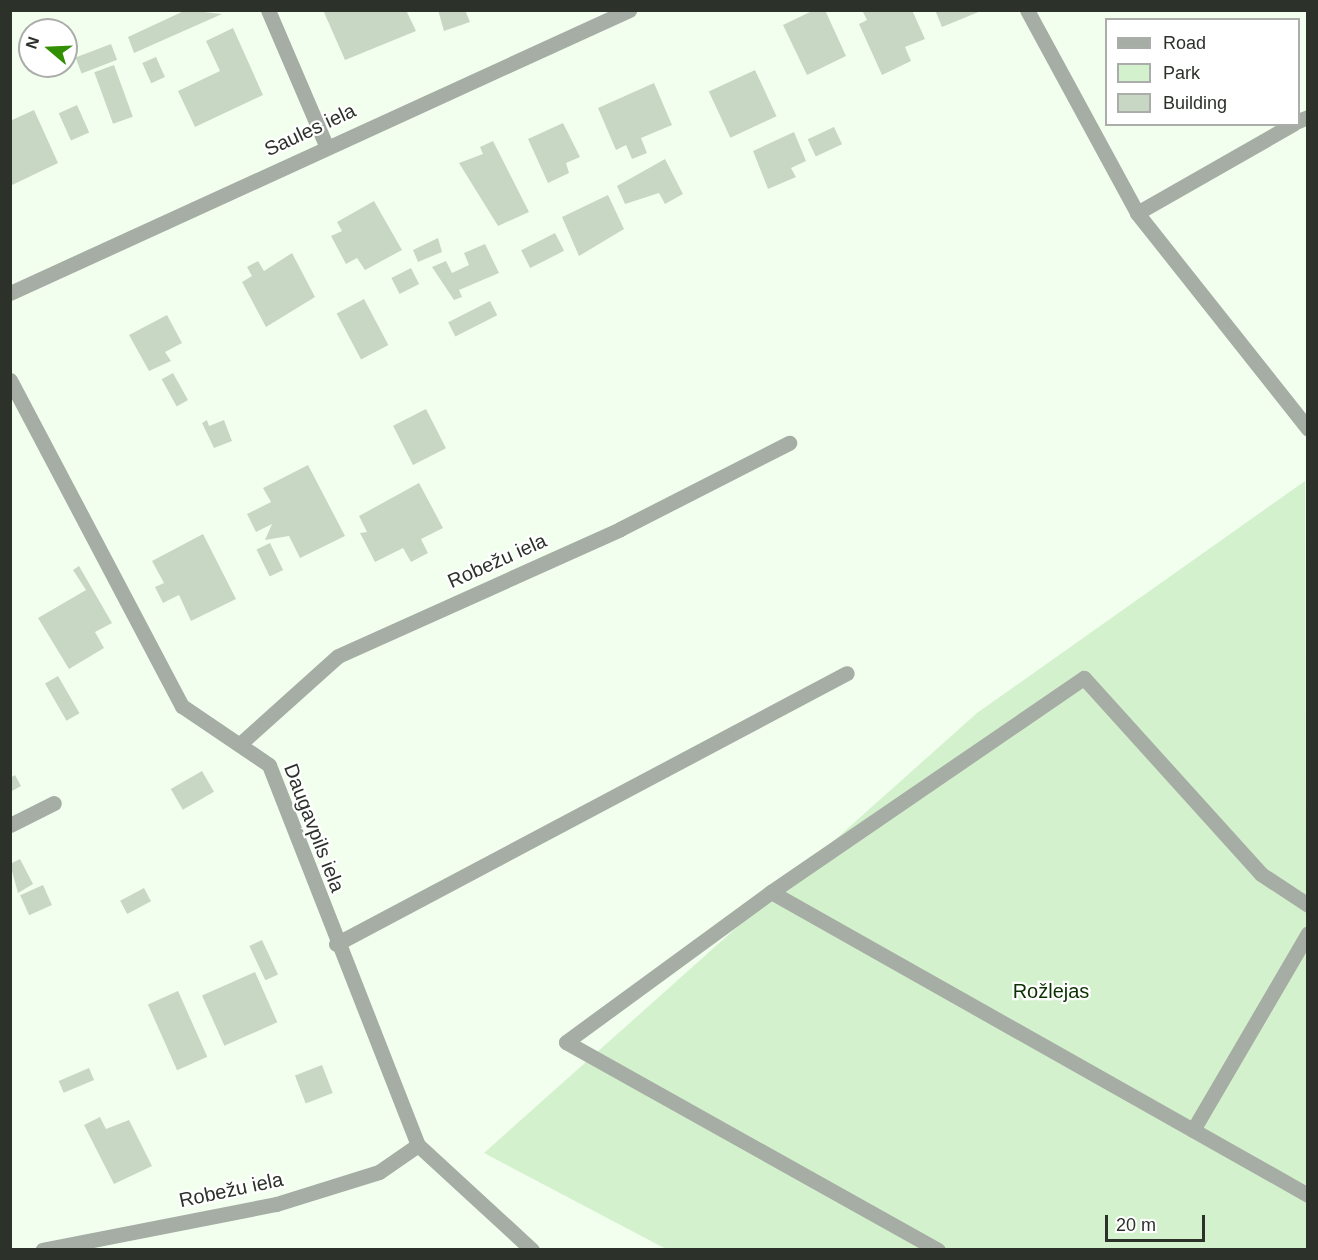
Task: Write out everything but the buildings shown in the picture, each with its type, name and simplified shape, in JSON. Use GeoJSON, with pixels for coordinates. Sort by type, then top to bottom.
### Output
{"type":"FeatureCollection","features":[{"type":"Feature","properties":{"kind":"street"},"geometry":{"type":"LineString","coordinates":[[268,10],[326,145]]}},
{"type":"Feature","properties":{"kind":"street","name":"Saules iela"},"geometry":{"type":"LineString","coordinates":[[10,293],[326,145],[629,10]]}},
{"type":"Feature","properties":{"kind":"street"},"geometry":{"type":"LineString","coordinates":[[1027,10],[1137,213],[1308,429]]}},
{"type":"Feature","properties":{"kind":"street"},"geometry":{"type":"LineString","coordinates":[[1137,213],[1289,126]]}},
{"type":"Feature","properties":{"kind":"street","name":"Daugavpils iela"},"geometry":{"type":"LineString","coordinates":[[10,380],[182,706],[241,743],[269,765],[336,945],[418,1145]]}},
{"type":"Feature","properties":{"kind":"street","name":"Robežu iela"},"geometry":{"type":"LineString","coordinates":[[241,743],[338,656],[620,529],[789,443]]}},
{"type":"Feature","properties":{"kind":"street"},"geometry":{"type":"LineString","coordinates":[[336,945],[847,673]]}},
{"type":"Feature","properties":{"kind":"street"},"geometry":{"type":"LineString","coordinates":[[938,1250],[566,1042],[771,892],[1084,678],[1261,874],[1308,905]]}},
{"type":"Feature","properties":{"kind":"street"},"geometry":{"type":"LineString","coordinates":[[10,825],[54,803]]}},
{"type":"Feature","properties":{"kind":"street"},"geometry":{"type":"LineString","coordinates":[[771,892],[1308,1195]]}},
{"type":"Feature","properties":{"kind":"street"},"geometry":{"type":"LineString","coordinates":[[1193,1130],[1308,933]]}},
{"type":"Feature","properties":{"kind":"street"},"geometry":{"type":"LineString","coordinates":[[418,1145],[532,1250]]}},
{"type":"Feature","properties":{"kind":"street","name":"Robežu iela"},"geometry":{"type":"LineString","coordinates":[[42,1250],[276,1204],[379,1172],[418,1145]]}},
{"type":"Feature","properties":{"kind":"green space","name":"Rožlejas"},"geometry":{"type":"Polygon","coordinates":[[[1305,481],[1307,1249],[666,1249],[484,1153],[977,713],[1305,481]]]}}]}
